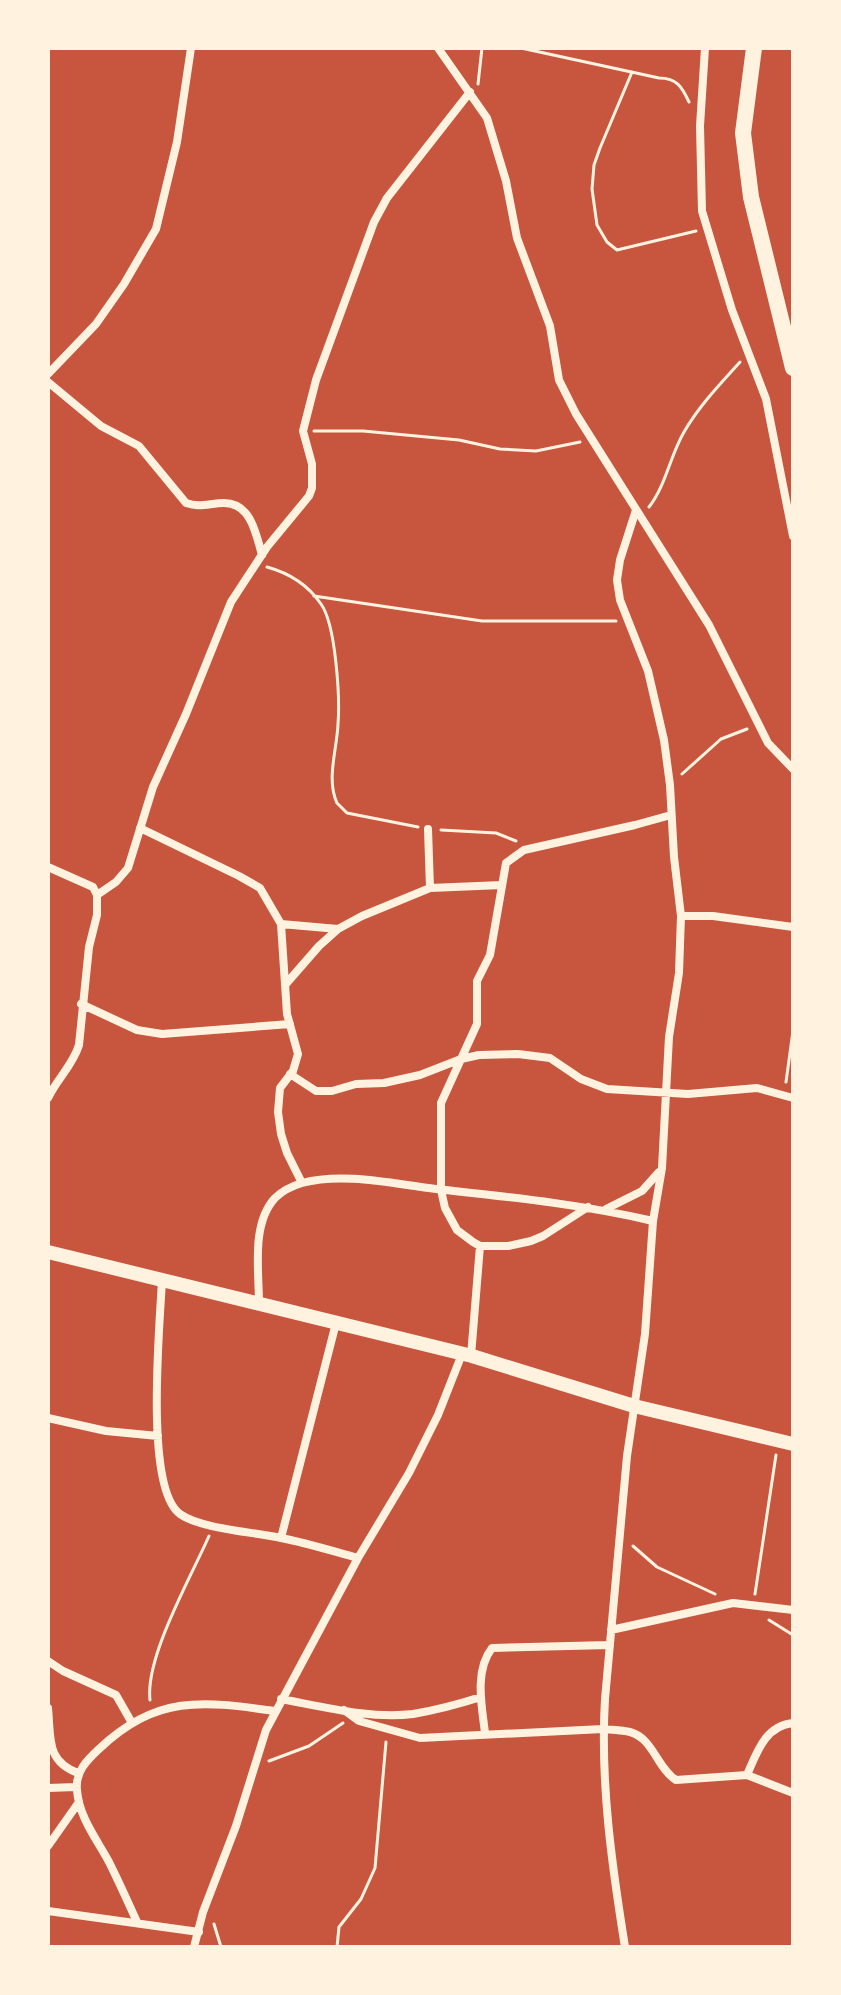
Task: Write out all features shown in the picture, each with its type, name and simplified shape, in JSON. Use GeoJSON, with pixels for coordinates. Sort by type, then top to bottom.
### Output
{"type":"FeatureCollection","features":[{"type":"Feature","properties":{"kind":"main road"},"geometry":{"type":"LineString","coordinates":[[754,48],[743,133],[751,197],[793,368]]}},
{"type":"Feature","properties":{"kind":"street"},"geometry":{"type":"LineString","coordinates":[[48,374],[96,324],[156,229],[177,142],[191,48]]}},
{"type":"Feature","properties":{"kind":"street"},"geometry":{"type":"LineString","coordinates":[[438,48],[487,118],[506,181],[517,238],[550,326],[559,380],[591,439],[709,625],[768,743],[793,769]]}},
{"type":"Feature","properties":{"kind":"street"},"geometry":{"type":"LineString","coordinates":[[705,48],[700,126],[702,211],[732,310],[766,399],[793,536]]}},
{"type":"Feature","properties":{"kind":"street"},"geometry":{"type":"LineString","coordinates":[[97,895],[123,876],[153,787],[231,602],[262,555],[309,496],[312,464],[303,431],[316,380],[374,222],[387,198],[473,96]]}},
{"type":"Feature","properties":{"kind":"street"},"geometry":{"type":"LineString","coordinates":[[48,382],[101,426],[139,446],[186,503],[203,506],[234,504],[244,510],[251,520],[262,555]]}},
{"type":"Feature","properties":{"kind":"street"},"geometry":{"type":"LineString","coordinates":[[625,1947],[613,1872],[603,1729],[620,1531],[645,1334],[653,1221],[662,1168],[669,1037],[679,973],[681,916],[664,740],[648,671],[620,600],[617,580],[620,560],[638,513]]}},
{"type":"Feature","properties":{"kind":"street"},"geometry":{"type":"LineString","coordinates":[[588,1207],[531,1241],[508,1246],[480,1246],[457,1230],[445,1208],[441,1190],[441,1103],[477,1024],[477,981],[490,955],[506,863],[524,850],[671,815]]}},
{"type":"Feature","properties":{"kind":"street"},"geometry":{"type":"LineString","coordinates":[[140,828],[260,888],[281,924],[290,1024],[298,1054],[297,1063],[280,1088],[278,1112],[287,1153],[302,1183]]}},
{"type":"Feature","properties":{"kind":"street"},"geometry":{"type":"LineString","coordinates":[[428,829],[430,888]]}},
{"type":"Feature","properties":{"kind":"street"},"geometry":{"type":"LineString","coordinates":[[48,867],[86,883],[93,887],[97,895],[97,915],[81,1004],[79,1045],[75,1058],[48,1098]]}},
{"type":"Feature","properties":{"kind":"street"},"geometry":{"type":"LineString","coordinates":[[285,985],[338,929],[395,901],[430,888],[502,885]]}},
{"type":"Feature","properties":{"kind":"street"},"geometry":{"type":"LineString","coordinates":[[681,916],[713,916],[793,927]]}},
{"type":"Feature","properties":{"kind":"street"},"geometry":{"type":"LineString","coordinates":[[281,924],[338,929]]}},
{"type":"Feature","properties":{"kind":"street"},"geometry":{"type":"LineString","coordinates":[[81,1004],[137,1030],[162,1034],[290,1024]]}},
{"type":"Feature","properties":{"kind":"street"},"geometry":{"type":"LineString","coordinates":[[290,1074],[316,1091],[332,1091],[356,1084],[384,1083],[434,1071],[461,1059],[499,1054],[540,1056],[557,1061],[593,1086],[607,1089],[701,1094],[757,1088],[793,1098]]}},
{"type":"Feature","properties":{"kind":"street"},"geometry":{"type":"LineString","coordinates":[[605,1209],[642,1191],[655,1180],[662,1168]]}},
{"type":"Feature","properties":{"kind":"street"},"geometry":{"type":"LineString","coordinates":[[259,1304],[259,1249],[263,1214],[276,1197],[302,1183],[335,1180],[507,1195],[605,1209],[653,1221]]}},
{"type":"Feature","properties":{"kind":"street"},"geometry":{"type":"LineString","coordinates":[[194,1947],[203,1912],[236,1826],[266,1730],[358,1558],[409,1473],[467,1355],[480,1246]]}},
{"type":"Feature","properties":{"kind":"street"},"geometry":{"type":"LineString","coordinates":[[48,1252],[467,1355],[634,1406],[793,1444]]}},
{"type":"Feature","properties":{"kind":"street"},"geometry":{"type":"LineString","coordinates":[[162,1280],[156,1394],[158,1436],[165,1483],[174,1509],[188,1519],[214,1526],[281,1538],[358,1558]]}},
{"type":"Feature","properties":{"kind":"street"},"geometry":{"type":"LineString","coordinates":[[281,1538],[336,1323]]}},
{"type":"Feature","properties":{"kind":"street"},"geometry":{"type":"LineString","coordinates":[[48,1418],[106,1431],[158,1436]]}},
{"type":"Feature","properties":{"kind":"street"},"geometry":{"type":"LineString","coordinates":[[611,1630],[733,1603],[793,1610]]}},
{"type":"Feature","properties":{"kind":"street"},"geometry":{"type":"LineString","coordinates":[[485,1733],[482,1677],[487,1654],[492,1648],[609,1645]]}},
{"type":"Feature","properties":{"kind":"street"},"geometry":{"type":"LineString","coordinates":[[48,1661],[116,1695],[132,1723]]}},
{"type":"Feature","properties":{"kind":"street"},"geometry":{"type":"LineString","coordinates":[[281,1699],[387,1715],[412,1714],[481,1697]]}},
{"type":"Feature","properties":{"kind":"street"},"geometry":{"type":"LineString","coordinates":[[137,1922],[108,1860],[85,1822],[76,1787],[78,1773],[101,1747],[151,1712],[179,1705],[206,1704],[275,1711]]}},
{"type":"Feature","properties":{"kind":"street"},"geometry":{"type":"LineString","coordinates":[[48,1708],[56,1758],[63,1767],[78,1773]]}},
{"type":"Feature","properties":{"kind":"street"},"geometry":{"type":"LineString","coordinates":[[344,1710],[353,1717],[387,1730],[420,1738],[603,1729],[630,1732],[641,1737],[676,1780],[747,1775],[793,1793]]}},
{"type":"Feature","properties":{"kind":"street"},"geometry":{"type":"LineString","coordinates":[[747,1775],[767,1734],[784,1724],[793,1723]]}},
{"type":"Feature","properties":{"kind":"street"},"geometry":{"type":"LineString","coordinates":[[48,1788],[76,1787]]}},
{"type":"Feature","properties":{"kind":"street"},"geometry":{"type":"LineString","coordinates":[[48,1846],[79,1802]]}},
{"type":"Feature","properties":{"kind":"street"},"geometry":{"type":"LineString","coordinates":[[48,1911],[199,1932]]}},
{"type":"Feature","properties":{"kind":"path"},"geometry":{"type":"LineString","coordinates":[[473,96],[482,48]]}},
{"type":"Feature","properties":{"kind":"path"},"geometry":{"type":"LineString","coordinates":[[521,48],[673,79],[682,88],[700,126]]}},
{"type":"Feature","properties":{"kind":"path"},"geometry":{"type":"LineString","coordinates":[[632,72],[594,165],[592,189],[597,225],[607,242],[617,250],[707,229]]}},
{"type":"Feature","properties":{"kind":"path"},"geometry":{"type":"LineString","coordinates":[[638,513],[660,490],[684,433],[710,395],[748,354]]}},
{"type":"Feature","properties":{"kind":"path"},"geometry":{"type":"LineString","coordinates":[[303,431],[363,431],[536,451],[591,439]]}},
{"type":"Feature","properties":{"kind":"path"},"geometry":{"type":"LineString","coordinates":[[256,564],[285,572],[314,596],[325,612],[337,674],[338,725],[333,766],[337,803],[347,813],[428,829],[496,833],[513,839],[524,850]]}},
{"type":"Feature","properties":{"kind":"path"},"geometry":{"type":"LineString","coordinates":[[314,596],[482,621],[628,621]]}},
{"type":"Feature","properties":{"kind":"path"},"geometry":{"type":"LineString","coordinates":[[670,785],[721,739],[758,726]]}},
{"type":"Feature","properties":{"kind":"path"},"geometry":{"type":"LineString","coordinates":[[783,1095],[793,1031]]}},
{"type":"Feature","properties":{"kind":"path"},"geometry":{"type":"LineString","coordinates":[[754,1604],[778,1439]]}},
{"type":"Feature","properties":{"kind":"path"},"geometry":{"type":"LineString","coordinates":[[151,1712],[148,1687],[159,1649],[214,1526]]}},
{"type":"Feature","properties":{"kind":"path"},"geometry":{"type":"LineString","coordinates":[[620,1531],[637,1552],[657,1567],[699,1584],[733,1603]]}},
{"type":"Feature","properties":{"kind":"path"},"geometry":{"type":"LineString","coordinates":[[255,1766],[300,1750],[353,1717]]}},
{"type":"Feature","properties":{"kind":"path"},"geometry":{"type":"LineString","coordinates":[[337,1947],[339,1927],[361,1899],[375,1868],[387,1730]]}}]}
